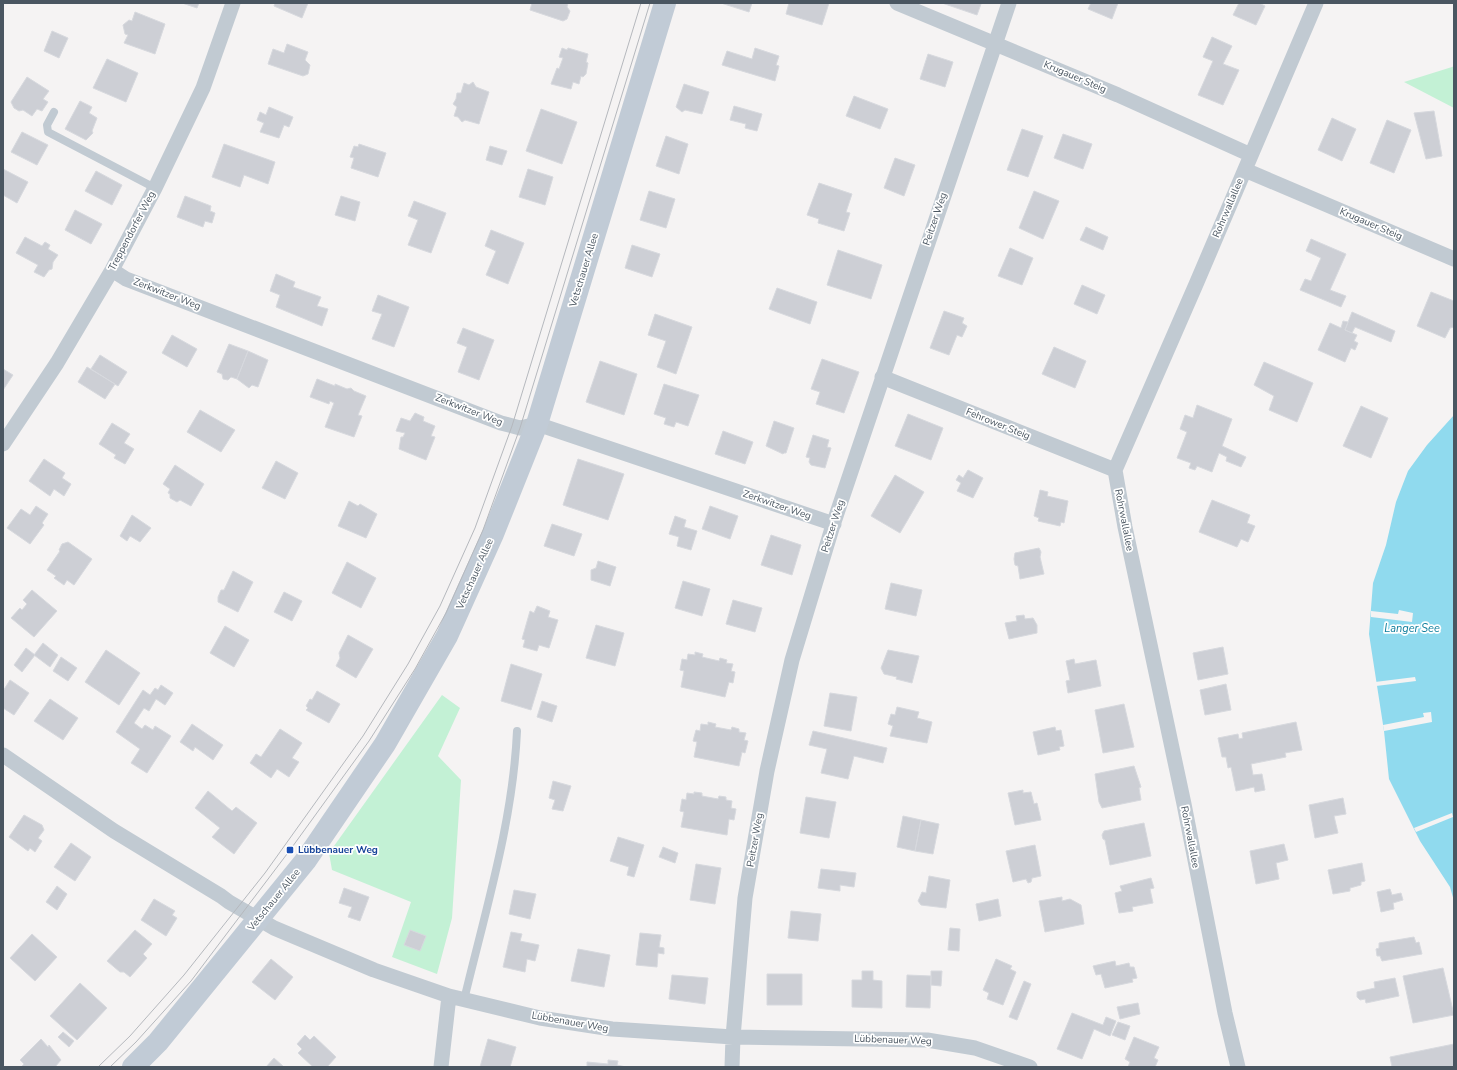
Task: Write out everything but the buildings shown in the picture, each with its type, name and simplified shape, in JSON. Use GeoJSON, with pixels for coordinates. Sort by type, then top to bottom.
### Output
{"type":"FeatureCollection","features":[{"type":"Feature","properties":{"kind":"street","name":"Treppendorfer Weg"},"geometry":{"type":"LineString","coordinates":[[3,444],[57,363],[112,270],[155,188],[203,88],[233,3]]}},
{"type":"Feature","properties":{"kind":"street","name":"Vetschauer Allee"},"geometry":{"type":"LineString","coordinates":[[133,1067],[158,1042],[306,860],[385,744],[447,636],[493,534],[537,424],[665,3]]}},
{"type":"Feature","properties":{"kind":"street","name":"Krugauer Steig"},"geometry":{"type":"LineString","coordinates":[[897,3],[1118,95],[1251,155]]}},
{"type":"Feature","properties":{"kind":"street","name":"Peitzer Weg"},"geometry":{"type":"LineString","coordinates":[[732,1067],[732,1037],[744,906],[767,772],[792,660],[882,377],[1009,3]]}},
{"type":"Feature","properties":{"kind":"street","name":"Rohrwallallee"},"geometry":{"type":"LineString","coordinates":[[1238,1067],[1125,527],[1115,470],[1316,3]]}},
{"type":"Feature","properties":{"kind":"street","name":"Krugauer Steig"},"geometry":{"type":"LineString","coordinates":[[1245,170],[1454,259]]}},
{"type":"Feature","properties":{"kind":"street","name":"Zerkwitzer Weg"},"geometry":{"type":"LineString","coordinates":[[112,270],[126,279],[501,423],[520,428],[537,424],[834,524]]}},
{"type":"Feature","properties":{"kind":"street","name":"Fehrower Steig"},"geometry":{"type":"LineString","coordinates":[[882,377],[1115,470]]}},
{"type":"Feature","properties":{"kind":"street","name":"Lübbenauer Weg"},"geometry":{"type":"LineString","coordinates":[[3,755],[114,831],[259,919],[287,933],[374,970],[449,996],[540,1018],[612,1029],[732,1037],[927,1040],[975,1048],[1030,1067]]}},
{"type":"Feature","properties":{"kind":"street"},"geometry":{"type":"LineString","coordinates":[[441,1067],[449,996]]}},
{"type":"Feature","properties":{"kind":"lane"},"geometry":{"type":"LineString","coordinates":[[54,112],[47,125],[48,132],[155,188]]}},
{"type":"Feature","properties":{"kind":"lane"},"geometry":{"type":"LineString","coordinates":[[464,1000],[501,843],[515,766],[517,731]]}},
{"type":"Feature","properties":{"kind":"green space"},"geometry":{"type":"Polygon","coordinates":[[[1454,66],[1454,108],[1404,82],[1452,67],[1454,66]]]}},
{"type":"Feature","properties":{"kind":"green space"},"geometry":{"type":"Polygon","coordinates":[[[442,695],[460,708],[438,756],[461,780],[452,918],[437,974],[392,957],[411,902],[332,870],[329,853],[442,695]]]}},
{"type":"Feature","properties":{"kind":"water","name":"Langer See"},"geometry":{"type":"Polygon","coordinates":[[[1454,415],[1454,901],[1450,887],[1420,841],[1389,779],[1384,731],[1369,634],[1373,583],[1386,545],[1396,502],[1408,471],[1427,445],[1454,415]]]}},
{"type":"Feature","properties":{"kind":"pier"},"geometry":{"type":"Polygon","coordinates":[[[1399,610],[1413,613],[1412,622],[1371,617],[1371,611],[1398,614],[1399,610]]]}},
{"type":"Feature","properties":{"kind":"pier"},"geometry":{"type":"Polygon","coordinates":[[[1415,677],[1416,681],[1376,686],[1375,682],[1415,677]]]}},
{"type":"Feature","properties":{"kind":"pier"},"geometry":{"type":"Polygon","coordinates":[[[1431,712],[1432,722],[1384,731],[1383,725],[1424,717],[1423,713],[1431,712]]]}},
{"type":"Feature","properties":{"kind":"pier"},"geometry":{"type":"Polygon","coordinates":[[[1452,813],[1453,817],[1416,832],[1414,828],[1452,813]]]}},
{"type":"Feature","properties":{"kind":"tram line"},"geometry":{"type":"LineString","coordinates":[[98,1067],[130,1036],[184,975],[265,873],[363,736],[408,664],[440,606],[475,528],[512,426],[641,3]]}},
{"type":"Feature","properties":{"kind":"tram line"},"geometry":{"type":"LineString","coordinates":[[110,1067],[136,1042],[191,981],[290,850],[369,741],[415,669],[446,613],[483,530],[520,428],[650,3]]}},
{"type":"Feature","properties":{"kind":"place","name":"Lübbenauer Weg"},"geometry":{"type":"Point","coordinates":[290,850]}}]}
